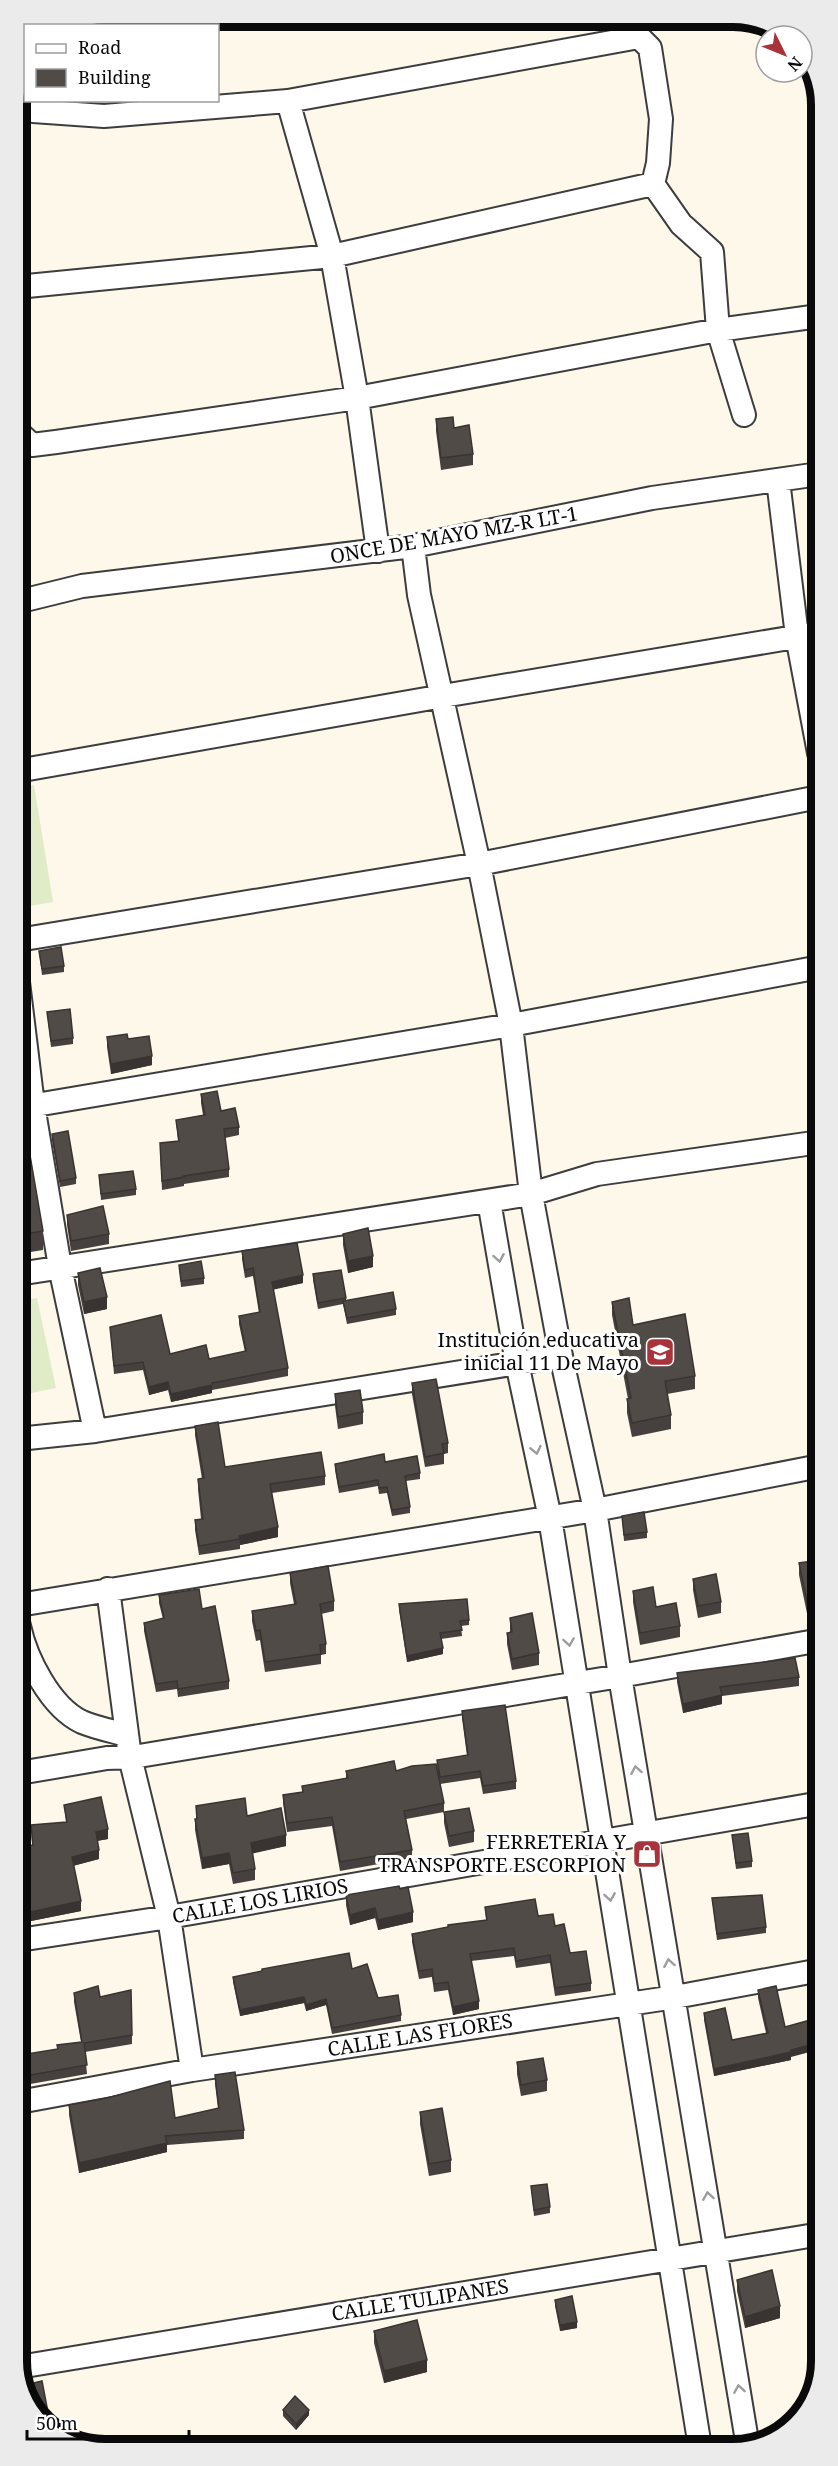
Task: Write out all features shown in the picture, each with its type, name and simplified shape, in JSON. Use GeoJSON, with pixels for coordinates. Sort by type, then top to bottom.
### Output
{"type":"FeatureCollection","features":[{"type":"Feature","properties":{"kind":"street"},"geometry":{"type":"LineString","coordinates":[[27,106],[33,111],[104,116],[288,101],[639,37],[650,48],[661,119],[658,163],[653,184],[681,224],[712,252],[718,330],[744,415]]}},
{"type":"Feature","properties":{"kind":"street"},"geometry":{"type":"LineString","coordinates":[[288,101],[332,256],[357,398],[378,551]]}},
{"type":"Feature","properties":{"kind":"street"},"geometry":{"type":"LineString","coordinates":[[27,286],[332,256],[653,184]]}},
{"type":"Feature","properties":{"kind":"street"},"geometry":{"type":"LineString","coordinates":[[27,439],[32,444],[357,398],[718,330],[811,317]]}},
{"type":"Feature","properties":{"kind":"street","name":"ONCE DE MAYO MZ-R LT-1"},"geometry":{"type":"LineString","coordinates":[[27,600],[82,586],[413,546],[652,498],[811,475]]}},
{"type":"Feature","properties":{"kind":"street"},"geometry":{"type":"LineString","coordinates":[[778,480],[797,636],[811,710]]}},
{"type":"Feature","properties":{"kind":"street"},"geometry":{"type":"LineString","coordinates":[[413,546],[420,595],[479,864],[511,1025],[531,1194],[561,1356],[595,1510],[620,1676],[746,2437]]}},
{"type":"Feature","properties":{"kind":"street"},"geometry":{"type":"LineString","coordinates":[[27,769],[811,634]]}},
{"type":"Feature","properties":{"kind":"street"},"geometry":{"type":"LineString","coordinates":[[27,939],[479,864],[811,799]]}},
{"type":"Feature","properties":{"kind":"street"},"geometry":{"type":"LineString","coordinates":[[27,1107],[511,1025],[811,970]]}},
{"type":"Feature","properties":{"kind":"street"},"geometry":{"type":"LineString","coordinates":[[27,1116],[95,1431]]}},
{"type":"Feature","properties":{"kind":"street"},"geometry":{"type":"LineString","coordinates":[[27,1272],[489,1201],[531,1194],[597,1174],[811,1143]]}},
{"type":"Feature","properties":{"kind":"street"},"geometry":{"type":"LineString","coordinates":[[489,1201],[517,1363],[550,1518],[699,2439]]}},
{"type":"Feature","properties":{"kind":"street"},"geometry":{"type":"LineString","coordinates":[[27,1438],[95,1431],[561,1356]]}},
{"type":"Feature","properties":{"kind":"street"},"geometry":{"type":"LineString","coordinates":[[27,1603],[550,1518],[811,1468]]}},
{"type":"Feature","properties":{"kind":"street"},"geometry":{"type":"LineString","coordinates":[[108,1589],[128,1746],[169,1917],[192,2070]]}},
{"type":"Feature","properties":{"kind":"street"},"geometry":{"type":"LineString","coordinates":[[27,1772],[107,1758],[128,1746],[576,1684],[811,1642]]}},
{"type":"Feature","properties":{"kind":"street"},"geometry":{"type":"LineString","coordinates":[[27,1654],[56,1704],[81,1721],[128,1746]]}},
{"type":"Feature","properties":{"kind":"street","name":"CALLE LOS LIRIOS"},"geometry":{"type":"LineString","coordinates":[[27,1939],[169,1917],[811,1805]]}},
{"type":"Feature","properties":{"kind":"street","name":"CALLE LAS FLORES"},"geometry":{"type":"LineString","coordinates":[[27,2101],[192,2070],[675,1997],[811,1972]]}},
{"type":"Feature","properties":{"kind":"street","name":"CALLE TULIPANES"},"geometry":{"type":"LineString","coordinates":[[27,2366],[811,2236]]}},
{"type":"Feature","properties":{"kind":"green space"},"geometry":{"type":"Polygon","coordinates":[[[34,785],[53,902],[27,906],[27,786],[34,785]]]}},
{"type":"Feature","properties":{"kind":"green space"},"geometry":{"type":"Polygon","coordinates":[[[37,1298],[56,1388],[27,1394],[27,1300],[37,1298]]]}},
{"type":"Feature","properties":{"kind":"building"},"geometry":{"type":"Polygon","coordinates":[[[453,417],[454,428],[469,425],[473,454],[441,458],[436,419],[453,417]]]}},
{"type":"Feature","properties":{"kind":"building"},"geometry":{"type":"Polygon","coordinates":[[[61,947],[64,966],[42,969],[39,951],[61,947]]]}},
{"type":"Feature","properties":{"kind":"building"},"geometry":{"type":"Polygon","coordinates":[[[70,1009],[73,1038],[51,1041],[47,1012],[70,1009]]]}},
{"type":"Feature","properties":{"kind":"building"},"geometry":{"type":"Polygon","coordinates":[[[127,1034],[128,1039],[149,1036],[152,1056],[111,1064],[107,1037],[127,1034]]]}},
{"type":"Feature","properties":{"kind":"building"},"geometry":{"type":"Polygon","coordinates":[[[217,1091],[221,1111],[235,1108],[239,1127],[224,1129],[229,1169],[162,1181],[160,1143],[179,1141],[176,1120],[205,1115],[201,1094],[217,1091]]]}},
{"type":"Feature","properties":{"kind":"building"},"geometry":{"type":"Polygon","coordinates":[[[68,1131],[76,1178],[60,1181],[52,1134],[68,1131]]]}},
{"type":"Feature","properties":{"kind":"building"},"geometry":{"type":"Polygon","coordinates":[[[27,1138],[43,1231],[27,1234],[27,1138]]]}},
{"type":"Feature","properties":{"kind":"building"},"geometry":{"type":"Polygon","coordinates":[[[133,1171],[136,1189],[101,1194],[99,1175],[133,1171]]]}},
{"type":"Feature","properties":{"kind":"building"},"geometry":{"type":"Polygon","coordinates":[[[103,1206],[109,1234],[71,1241],[67,1215],[103,1206]]]}},
{"type":"Feature","properties":{"kind":"building"},"geometry":{"type":"Polygon","coordinates":[[[368,1228],[373,1256],[348,1261],[343,1234],[368,1228]]]}},
{"type":"Feature","properties":{"kind":"building"},"geometry":{"type":"Polygon","coordinates":[[[297,1243],[303,1275],[272,1282],[288,1368],[212,1383],[212,1385],[171,1394],[168,1382],[149,1387],[143,1362],[114,1366],[110,1327],[161,1315],[170,1354],[206,1345],[209,1359],[246,1351],[239,1316],[260,1312],[253,1268],[245,1270],[242,1251],[297,1243]]]}},
{"type":"Feature","properties":{"kind":"building"},"geometry":{"type":"Polygon","coordinates":[[[201,1261],[204,1278],[181,1281],[179,1265],[201,1261]]]}},
{"type":"Feature","properties":{"kind":"building"},"geometry":{"type":"Polygon","coordinates":[[[100,1268],[107,1297],[84,1302],[78,1273],[100,1268]]]}},
{"type":"Feature","properties":{"kind":"building"},"geometry":{"type":"Polygon","coordinates":[[[341,1270],[346,1298],[318,1303],[313,1274],[341,1270]]]}},
{"type":"Feature","properties":{"kind":"building"},"geometry":{"type":"Polygon","coordinates":[[[393,1292],[396,1309],[347,1318],[343,1301],[393,1292]]]}},
{"type":"Feature","properties":{"kind":"building"},"geometry":{"type":"Polygon","coordinates":[[[629,1298],[633,1325],[685,1314],[695,1376],[665,1381],[671,1415],[632,1423],[627,1399],[631,1398],[612,1302],[629,1298]]]}},
{"type":"Feature","properties":{"kind":"building"},"geometry":{"type":"Polygon","coordinates":[[[436,1379],[448,1443],[442,1444],[444,1453],[425,1457],[412,1383],[436,1379]]]}},
{"type":"Feature","properties":{"kind":"building"},"geometry":{"type":"Polygon","coordinates":[[[360,1390],[363,1412],[338,1417],[335,1394],[360,1390]]]}},
{"type":"Feature","properties":{"kind":"building"},"geometry":{"type":"Polygon","coordinates":[[[218,1422],[225,1467],[321,1452],[325,1476],[270,1484],[278,1527],[239,1536],[240,1539],[199,1546],[195,1520],[203,1519],[198,1479],[204,1478],[195,1426],[218,1422]]]}},
{"type":"Feature","properties":{"kind":"building"},"geometry":{"type":"Polygon","coordinates":[[[384,1454],[385,1462],[417,1456],[420,1473],[405,1476],[410,1507],[392,1510],[387,1487],[379,1488],[378,1480],[339,1487],[335,1464],[384,1454]]]}},
{"type":"Feature","properties":{"kind":"building"},"geometry":{"type":"Polygon","coordinates":[[[644,1512],[647,1532],[624,1535],[622,1516],[644,1512]]]}},
{"type":"Feature","properties":{"kind":"building"},"geometry":{"type":"Polygon","coordinates":[[[811,1561],[811,1605],[808,1606],[799,1563],[811,1561]]]}},
{"type":"Feature","properties":{"kind":"building"},"geometry":{"type":"Polygon","coordinates":[[[328,1566],[334,1601],[320,1604],[326,1644],[320,1645],[321,1654],[265,1662],[260,1630],[256,1631],[252,1611],[296,1604],[290,1573],[328,1566]]]}},
{"type":"Feature","properties":{"kind":"building"},"geometry":{"type":"Polygon","coordinates":[[[716,1574],[721,1602],[698,1606],[693,1579],[716,1574]]]}},
{"type":"Feature","properties":{"kind":"building"},"geometry":{"type":"Polygon","coordinates":[[[653,1587],[656,1607],[676,1603],[680,1626],[640,1633],[633,1591],[653,1587]]]}},
{"type":"Feature","properties":{"kind":"building"},"geometry":{"type":"Polygon","coordinates":[[[199,1589],[202,1609],[215,1606],[229,1681],[178,1689],[177,1681],[156,1684],[144,1623],[164,1618],[159,1595],[199,1589]]]}},
{"type":"Feature","properties":{"kind":"building"},"geometry":{"type":"Polygon","coordinates":[[[467,1599],[469,1620],[460,1621],[462,1630],[440,1633],[443,1648],[407,1656],[399,1604],[467,1599]]]}},
{"type":"Feature","properties":{"kind":"building"},"geometry":{"type":"Polygon","coordinates":[[[532,1613],[539,1653],[512,1659],[507,1633],[512,1632],[510,1618],[532,1613]]]}},
{"type":"Feature","properties":{"kind":"building"},"geometry":{"type":"Polygon","coordinates":[[[795,1658],[799,1677],[720,1687],[722,1695],[683,1704],[677,1673],[795,1658]]]}},
{"type":"Feature","properties":{"kind":"building"},"geometry":{"type":"Polygon","coordinates":[[[505,1705],[516,1781],[483,1786],[480,1771],[440,1777],[437,1760],[468,1755],[462,1711],[505,1705]]]}},
{"type":"Feature","properties":{"kind":"building"},"geometry":{"type":"Polygon","coordinates":[[[394,1761],[396,1771],[412,1766],[436,1764],[444,1803],[404,1811],[412,1850],[340,1862],[332,1817],[287,1823],[283,1795],[303,1792],[302,1786],[348,1778],[346,1771],[394,1761]]]}},
{"type":"Feature","properties":{"kind":"building"},"geometry":{"type":"Polygon","coordinates":[[[101,1797],[108,1829],[96,1832],[99,1850],[72,1857],[81,1901],[27,1913],[27,1846],[33,1845],[31,1825],[67,1822],[64,1805],[101,1797]]]}},
{"type":"Feature","properties":{"kind":"building"},"geometry":{"type":"Polygon","coordinates":[[[245,1798],[247,1816],[281,1808],[286,1835],[251,1843],[255,1869],[233,1873],[229,1853],[202,1858],[195,1819],[197,1819],[196,1806],[245,1798]]]}},
{"type":"Feature","properties":{"kind":"building"},"geometry":{"type":"Polygon","coordinates":[[[469,1808],[474,1831],[449,1836],[444,1812],[469,1808]]]}},
{"type":"Feature","properties":{"kind":"building"},"geometry":{"type":"Polygon","coordinates":[[[748,1833],[752,1861],[736,1863],[732,1835],[748,1833]]]}},
{"type":"Feature","properties":{"kind":"building"},"geometry":{"type":"Polygon","coordinates":[[[399,1886],[400,1889],[408,1887],[413,1912],[378,1920],[375,1908],[350,1915],[346,1895],[399,1886]]]}},
{"type":"Feature","properties":{"kind":"building"},"geometry":{"type":"Polygon","coordinates":[[[762,1895],[766,1927],[717,1934],[712,1898],[762,1895]]]}},
{"type":"Feature","properties":{"kind":"building"},"geometry":{"type":"Polygon","coordinates":[[[535,1899],[538,1916],[553,1914],[555,1926],[564,1924],[570,1953],[586,1951],[591,1983],[555,1988],[550,1955],[516,1961],[514,1948],[470,1954],[479,2001],[453,2007],[448,1982],[434,1984],[432,1969],[419,1971],[412,1934],[448,1927],[448,1925],[487,1920],[485,1907],[535,1899]]]}},
{"type":"Feature","properties":{"kind":"building"},"geometry":{"type":"Polygon","coordinates":[[[349,1953],[352,1969],[367,1964],[378,1998],[398,1995],[401,2015],[332,2028],[326,1999],[306,2005],[304,1997],[240,2010],[233,1977],[262,1971],[262,1969],[349,1953]]]}},
{"type":"Feature","properties":{"kind":"building"},"geometry":{"type":"Polygon","coordinates":[[[98,1986],[100,1997],[131,1990],[132,2035],[84,2043],[87,2065],[27,2076],[27,2054],[58,2049],[57,2045],[82,2042],[74,1993],[98,1986]]]}},
{"type":"Feature","properties":{"kind":"building"},"geometry":{"type":"Polygon","coordinates":[[[776,1986],[785,2027],[811,2020],[811,2045],[791,2050],[791,2052],[714,2069],[704,2013],[725,2008],[732,2040],[768,2033],[758,1990],[776,1986]]]}},
{"type":"Feature","properties":{"kind":"building"},"geometry":{"type":"Polygon","coordinates":[[[543,2058],[547,2080],[521,2085],[517,2062],[543,2058]]]}},
{"type":"Feature","properties":{"kind":"building"},"geometry":{"type":"Polygon","coordinates":[[[235,2072],[244,2130],[165,2136],[167,2143],[79,2163],[69,2105],[107,2098],[170,2081],[175,2118],[219,2108],[215,2075],[235,2072]]]}},
{"type":"Feature","properties":{"kind":"building"},"geometry":{"type":"Polygon","coordinates":[[[442,2108],[451,2160],[429,2164],[420,2112],[442,2108]]]}},
{"type":"Feature","properties":{"kind":"building"},"geometry":{"type":"Polygon","coordinates":[[[547,2184],[550,2207],[534,2210],[531,2186],[547,2184]]]}},
{"type":"Feature","properties":{"kind":"building"},"geometry":{"type":"Polygon","coordinates":[[[772,2270],[780,2306],[745,2317],[737,2280],[772,2270]]]}},
{"type":"Feature","properties":{"kind":"building"},"geometry":{"type":"Polygon","coordinates":[[[572,2296],[577,2322],[560,2325],[555,2300],[572,2296]]]}},
{"type":"Feature","properties":{"kind":"building"},"geometry":{"type":"Polygon","coordinates":[[[417,2320],[427,2360],[384,2371],[374,2331],[417,2320]]]}},
{"type":"Feature","properties":{"kind":"building"},"geometry":{"type":"Polygon","coordinates":[[[42,2381],[48,2414],[40,2404],[31,2384],[42,2381]]]}},
{"type":"Feature","properties":{"kind":"building"},"geometry":{"type":"Polygon","coordinates":[[[295,2396],[309,2410],[296,2424],[283,2410],[295,2396]]]}},
{"type":"Feature","properties":{"kind":"place","name":"Institución educativa inicial 11 De Mayo"},"geometry":{"type":"Point","coordinates":[660,1352]}},
{"type":"Feature","properties":{"kind":"place","name":"FERRETERIA Y TRANSPORTE ESCORPION"},"geometry":{"type":"Point","coordinates":[647,1854]}}]}
